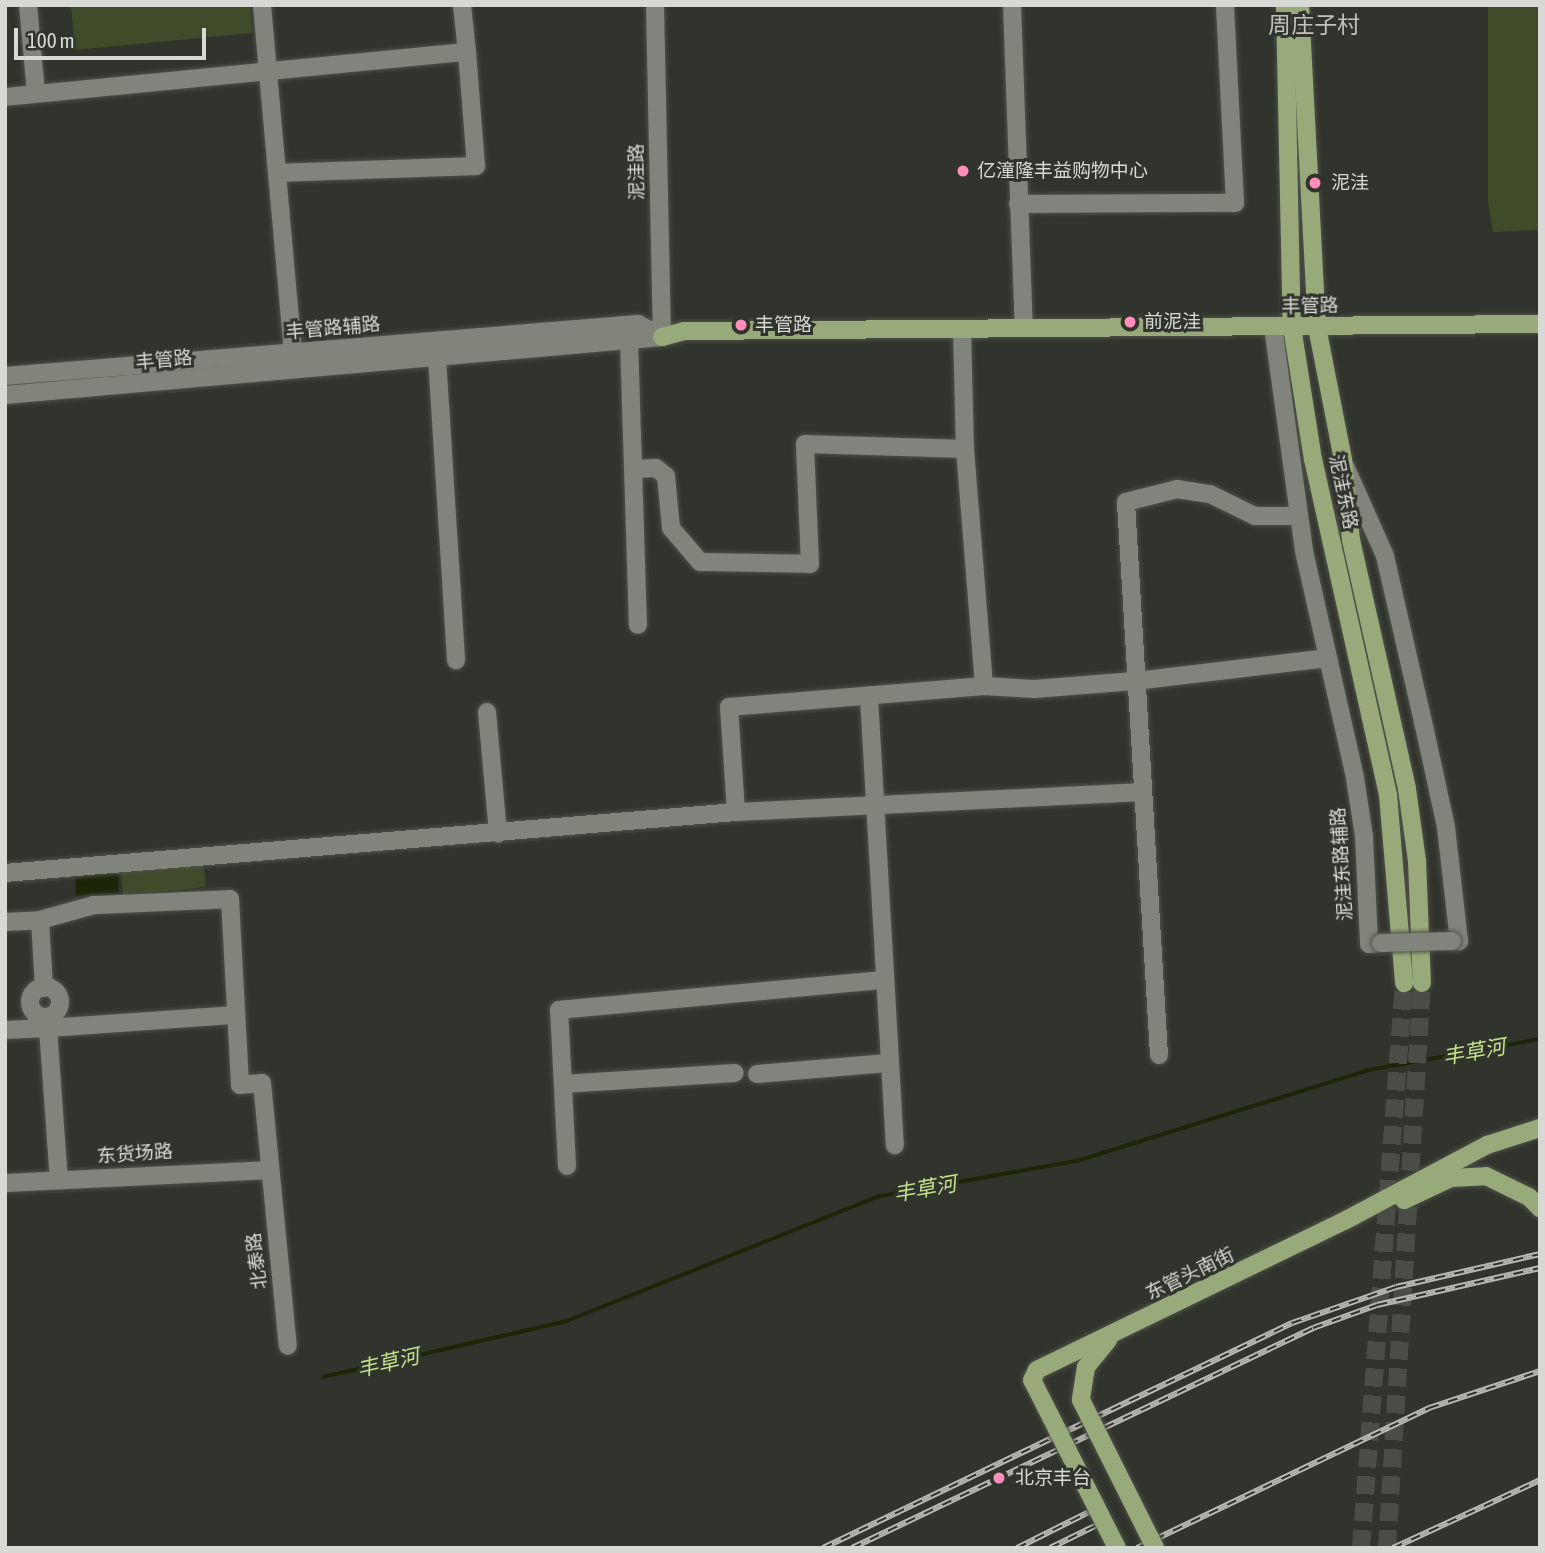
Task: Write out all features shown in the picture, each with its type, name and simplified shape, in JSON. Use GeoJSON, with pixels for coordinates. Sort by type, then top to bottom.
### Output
{"type":"FeatureCollection","features":[{"type":"Feature","properties":{"kind":"main road","name":"泥洼东路"},"geometry":{"type":"LineString","coordinates":[[1285,5],[1293,331],[1313,459],[1388,795],[1404,983]]}},
{"type":"Feature","properties":{"kind":"main road","name":"泥洼东路"},"geometry":{"type":"LineString","coordinates":[[1300,5],[1318,331],[1343,460],[1351,540],[1407,789],[1417,860],[1422,983]]}},
{"type":"Feature","properties":{"kind":"main road","name":"丰管路"},"geometry":{"type":"LineString","coordinates":[[1318,331],[1540,324]]}},
{"type":"Feature","properties":{"kind":"main road","name":"丰管路"},"geometry":{"type":"LineString","coordinates":[[962,333],[1024,328],[1274,331]]}},
{"type":"Feature","properties":{"kind":"main road","name":"丰管路"},"geometry":{"type":"LineString","coordinates":[[662,337],[1274,331],[1540,334]]}},
{"type":"Feature","properties":{"kind":"main road","name":"东管头南街"},"geometry":{"type":"LineString","coordinates":[[1117,1548],[1032,1380],[1037,1370],[1346,1220],[1487,1144],[1540,1128]]}},
{"type":"Feature","properties":{"kind":"main road"},"geometry":{"type":"LineString","coordinates":[[1346,1220],[1451,1178],[1486,1176],[1530,1197],[1540,1208]]}},
{"type":"Feature","properties":{"kind":"main road"},"geometry":{"type":"LineString","coordinates":[[1138,1323],[1103,1342],[1086,1367],[1081,1400],[1155,1548]]}},
{"type":"Feature","properties":{"kind":"street"},"geometry":{"type":"LineString","coordinates":[[29,5],[36,93]]}},
{"type":"Feature","properties":{"kind":"street"},"geometry":{"type":"LineString","coordinates":[[262,5],[293,353]]}},
{"type":"Feature","properties":{"kind":"street"},"geometry":{"type":"LineString","coordinates":[[277,173],[476,166],[462,5]]}},
{"type":"Feature","properties":{"kind":"street","name":"泥洼路"},"geometry":{"type":"LineString","coordinates":[[655,5],[662,337]]}},
{"type":"Feature","properties":{"kind":"street"},"geometry":{"type":"LineString","coordinates":[[1012,5],[1024,328]]}},
{"type":"Feature","properties":{"kind":"street"},"geometry":{"type":"LineString","coordinates":[[1018,204],[1235,203],[1225,5]]}},
{"type":"Feature","properties":{"kind":"street"},"geometry":{"type":"LineString","coordinates":[[5,97],[467,52]]}},
{"type":"Feature","properties":{"kind":"street","name":"丰管路辅路"},"geometry":{"type":"LineString","coordinates":[[5,376],[638,324],[662,337]]}},
{"type":"Feature","properties":{"kind":"street","name":"泥洼东路辅路"},"geometry":{"type":"LineString","coordinates":[[1274,331],[1300,531],[1364,836],[1369,944],[1459,941],[1446,827],[1385,556],[1343,460]]}},
{"type":"Feature","properties":{"kind":"street"},"geometry":{"type":"LineString","coordinates":[[962,333],[965,449],[984,686]]}},
{"type":"Feature","properties":{"kind":"street"},"geometry":{"type":"LineString","coordinates":[[456,660],[440,356],[475,337]]}},
{"type":"Feature","properties":{"kind":"street","name":"丰管路"},"geometry":{"type":"LineString","coordinates":[[5,395],[662,337]]}},
{"type":"Feature","properties":{"kind":"street"},"geometry":{"type":"LineString","coordinates":[[628,340],[636,469],[638,625]]}},
{"type":"Feature","properties":{"kind":"street"},"geometry":{"type":"LineString","coordinates":[[636,469],[656,468],[666,476],[671,528],[700,562],[810,564],[805,444],[965,449]]}},
{"type":"Feature","properties":{"kind":"street"},"geometry":{"type":"LineString","coordinates":[[1159,1055],[1140,793],[1126,502],[1177,489],[1210,494],[1255,516],[1291,516]]}},
{"type":"Feature","properties":{"kind":"street"},"geometry":{"type":"LineString","coordinates":[[736,812],[729,707],[984,686],[1034,689],[1135,681],[1328,658]]}},
{"type":"Feature","properties":{"kind":"street"},"geometry":{"type":"LineString","coordinates":[[869,697],[872,805],[895,1145]]}},
{"type":"Feature","properties":{"kind":"street"},"geometry":{"type":"LineString","coordinates":[[487,712],[498,834]]}},
{"type":"Feature","properties":{"kind":"street"},"geometry":{"type":"LineString","coordinates":[[5,873],[498,834],[736,812],[1140,793]]}},
{"type":"Feature","properties":{"kind":"street"},"geometry":{"type":"LineString","coordinates":[[5,922],[40,920],[94,905],[230,899],[236,1015],[47,1022],[5,1030]]}},
{"type":"Feature","properties":{"kind":"street"},"geometry":{"type":"LineString","coordinates":[[40,920],[44,988],[34,993],[31,1006],[47,1022],[59,1180]]}},
{"type":"Feature","properties":{"kind":"street"},"geometry":{"type":"LineString","coordinates":[[567,1166],[559,1010],[883,980]]}},
{"type":"Feature","properties":{"kind":"street","name":"北泰路"},"geometry":{"type":"LineString","coordinates":[[236,1015],[240,1085],[262,1083],[267,1170],[288,1346]]}},
{"type":"Feature","properties":{"kind":"street"},"geometry":{"type":"LineString","coordinates":[[757,1074],[888,1063]]}},
{"type":"Feature","properties":{"kind":"street"},"geometry":{"type":"LineString","coordinates":[[563,1084],[735,1073]]}},
{"type":"Feature","properties":{"kind":"street","name":"东货场路"},"geometry":{"type":"LineString","coordinates":[[5,1183],[267,1170]]}},
{"type":"Feature","properties":{"kind":"shaded area"},"geometry":{"type":"Polygon","coordinates":[[[71,5],[250,5],[252,33],[75,50],[71,5]]]}},
{"type":"Feature","properties":{"kind":"shaded area"},"geometry":{"type":"Polygon","coordinates":[[[1488,5],[1540,5],[1540,230],[1493,232],[1488,201],[1488,5]]]}},
{"type":"Feature","properties":{"kind":"shaded area"},"geometry":{"type":"Polygon","coordinates":[[[203,860],[206,887],[123,896],[120,869],[203,860]]]}},
{"type":"Feature","properties":{"kind":"shaded area"},"geometry":{"type":"Polygon","coordinates":[[[118,867],[119,894],[76,895],[75,869],[118,867]]]}},
{"type":"Feature","properties":{"kind":"waterway","name":"丰草河"},"geometry":{"type":"LineString","coordinates":[[323,1377],[567,1321],[880,1196],[1077,1161],[1369,1070],[1540,1039]]}},
{"type":"Feature","properties":{"kind":"tunnel"},"geometry":{"type":"LineString","coordinates":[[1361,1548],[1404,983]]}},
{"type":"Feature","properties":{"kind":"tunnel"},"geometry":{"type":"LineString","coordinates":[[1387,1548],[1422,983]]}},
{"type":"Feature","properties":{"kind":"railway"},"geometry":{"type":"LineString","coordinates":[[823,1548],[1292,1323],[1396,1287],[1540,1254]]}},
{"type":"Feature","properties":{"kind":"railway"},"geometry":{"type":"LineString","coordinates":[[852,1548],[1313,1328],[1377,1305],[1540,1268]]}},
{"type":"Feature","properties":{"kind":"railway"},"geometry":{"type":"LineString","coordinates":[[1137,1548],[1429,1408],[1540,1371]]}},
{"type":"Feature","properties":{"kind":"railway"},"geometry":{"type":"LineString","coordinates":[[1393,1548],[1540,1480]]}},
{"type":"Feature","properties":{"kind":"railway"},"geometry":{"type":"LineString","coordinates":[[1017,1548],[1091,1511]]}},
{"type":"Feature","properties":{"kind":"railway"},"geometry":{"type":"LineString","coordinates":[[1050,1548],[1097,1525]]}},
{"type":"Feature","properties":{"kind":"place","name":"亿潼隆丰益购物中心"},"geometry":{"type":"Point","coordinates":[963,171]}},
{"type":"Feature","properties":{"kind":"place","name":"泥洼"},"geometry":{"type":"Point","coordinates":[1315,183]}},
{"type":"Feature","properties":{"kind":"place","name":"前泥洼"},"geometry":{"type":"Point","coordinates":[1130,322]}},
{"type":"Feature","properties":{"kind":"place","name":"丰管路"},"geometry":{"type":"Point","coordinates":[741,325]}},
{"type":"Feature","properties":{"kind":"place","name":"北京丰台"},"geometry":{"type":"Point","coordinates":[999,1478]}},
{"type":"Feature","properties":{"kind":"district","name":"周庄子村"},"geometry":{"type":"Point","coordinates":[1314,25]}}]}
